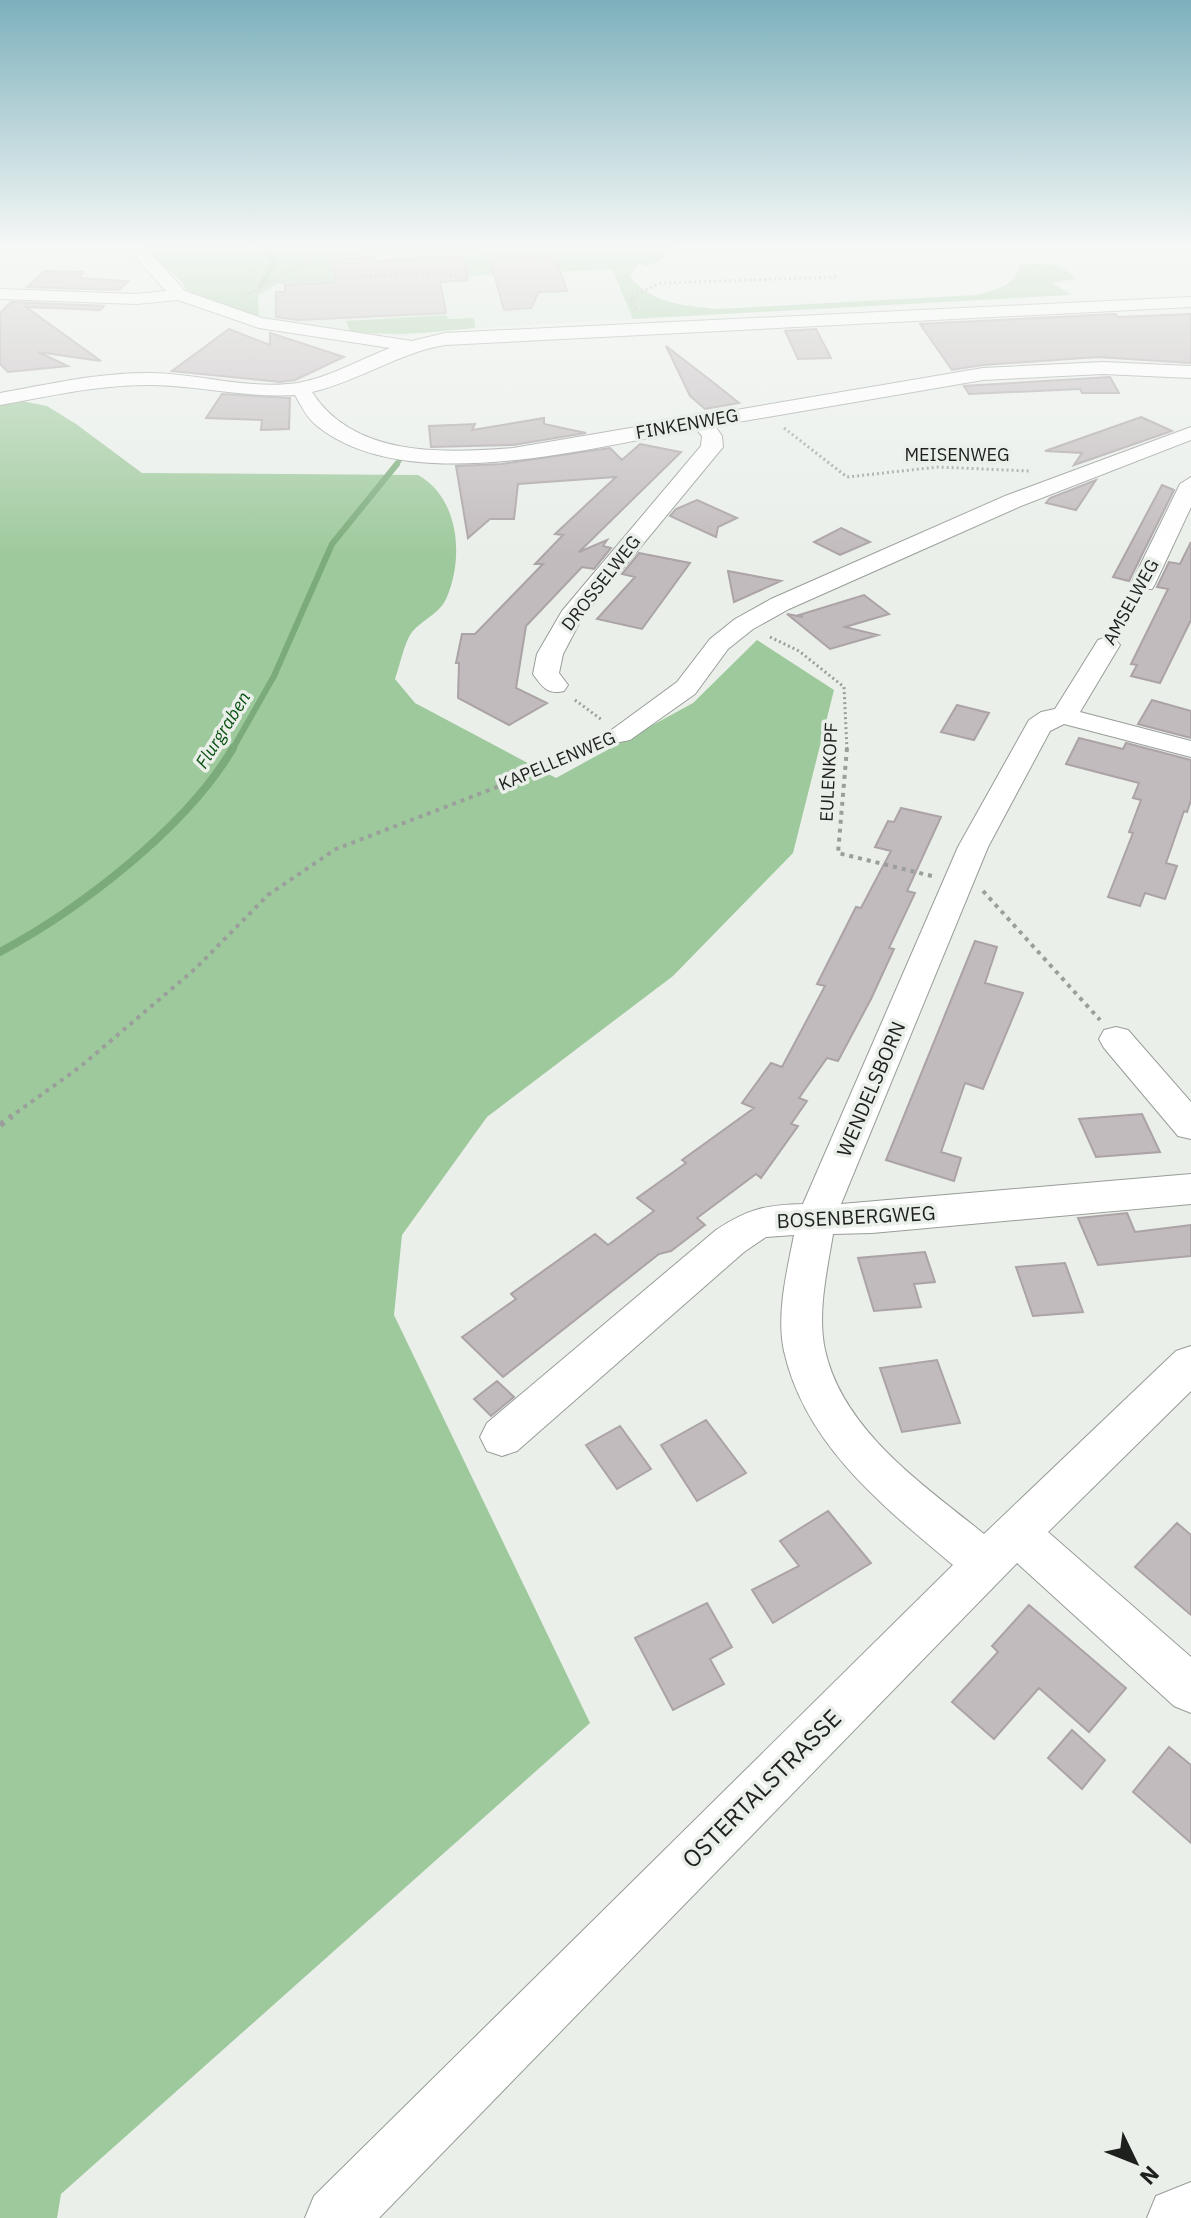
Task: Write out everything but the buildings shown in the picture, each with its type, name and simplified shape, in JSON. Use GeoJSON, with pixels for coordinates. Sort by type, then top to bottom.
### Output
{"type":"FeatureCollection","features":[{"type":"Feature","properties":{"kind":"street"},"geometry":{"type":"LineString","coordinates":[[0,399],[75,386],[151,379],[238,391],[300,388],[331,380],[397,350]]}},
{"type":"Feature","properties":{"kind":"street","name":"FINKENWEG"},"geometry":{"type":"LineString","coordinates":[[300,388],[320,418],[338,430],[394,451],[429,456],[513,454],[936,381],[1025,370],[1116,368],[1191,372]]}},
{"type":"Feature","properties":{"kind":"street"},"geometry":{"type":"LineString","coordinates":[[0,385],[65,383],[75,386]]}},
{"type":"Feature","properties":{"kind":"street","name":"DROSSELWEG"},"geometry":{"type":"LineString","coordinates":[[555,685],[546,674],[547,661],[571,616],[712,447],[712,436],[701,422]]}},
{"type":"Feature","properties":{"kind":"street","name":"KAPELLENWEG"},"geometry":{"type":"LineString","coordinates":[[620,734],[686,688],[719,644],[744,624],[821,584],[1065,480],[1191,433]]}},
{"type":"Feature","properties":{"kind":"street","name":"AMSELWEG"},"geometry":{"type":"LineString","coordinates":[[1143,584],[1191,484]]}},
{"type":"Feature","properties":{"kind":"street","name":"AMSELWEG"},"geometry":{"type":"LineString","coordinates":[[1064,716],[1107,645]]}},
{"type":"Feature","properties":{"kind":"street"},"geometry":{"type":"LineString","coordinates":[[1064,716],[1191,749]]}},
{"type":"Feature","properties":{"kind":"street","name":"WENDELSBORN"},"geometry":{"type":"LineString","coordinates":[[1064,716],[1051,718],[1039,726],[973,847],[816,1218],[803,1293],[804,1349],[820,1396],[852,1443],[888,1483],[1001,1548],[1191,1689]]}},
{"type":"Feature","properties":{"kind":"street"},"geometry":{"type":"LineString","coordinates":[[1116,1039],[1191,1126]]}},
{"type":"Feature","properties":{"kind":"street","name":"BOSENBERGWEG"},"geometry":{"type":"LineString","coordinates":[[502,1437],[730,1241],[757,1223],[816,1218],[872,1218],[1191,1189]]}},
{"type":"Feature","properties":{"kind":"street","name":"OSTERTALSTRASSE"},"geometry":{"type":"LineString","coordinates":[[336,2218],[1001,1548],[1191,1364]]}},
{"type":"Feature","properties":{"kind":"street"},"geometry":{"type":"LineString","coordinates":[[1178,2218],[1191,2212]]}},
{"type":"Feature","properties":{"kind":"path","name":"MEISENWEG"},"geometry":{"type":"LineString","coordinates":[[761,411],[847,477],[906,468],[962,466],[1015,469],[1051,474],[1065,480]]}},
{"type":"Feature","properties":{"kind":"path","name":"AMSELWEG"},"geometry":{"type":"LineString","coordinates":[[1107,645],[1143,584]]}},
{"type":"Feature","properties":{"kind":"path","name":"EULENKOPF"},"geometry":{"type":"LineString","coordinates":[[744,624],[799,651],[844,687],[847,705],[845,780],[838,853],[959,882]]}},
{"type":"Feature","properties":{"kind":"path"},"geometry":{"type":"LineString","coordinates":[[555,685],[620,734]]}},
{"type":"Feature","properties":{"kind":"path","name":"KAPELLENWEG"},"geometry":{"type":"LineString","coordinates":[[0,1125],[80,1067],[184,979],[268,895],[336,849],[544,769],[620,734]]}},
{"type":"Feature","properties":{"kind":"path"},"geometry":{"type":"LineString","coordinates":[[959,882],[975,886],[990,896],[1116,1039]]}},
{"type":"Feature","properties":{"kind":"green space"},"geometry":{"type":"Polygon","coordinates":[[[22,401],[47,406],[142,473],[418,475],[432,485],[450,513],[456,546],[455,564],[444,603],[412,632],[395,679],[415,703],[556,778],[693,703],[757,640],[834,690],[793,853],[673,976],[487,1117],[402,1235],[394,1315],[590,1723],[61,2194],[57,2218],[0,2218],[0,404],[22,401]]]}},
{"type":"Feature","properties":{"kind":"waterway","name":"Flurgraben"},"geometry":{"type":"LineString","coordinates":[[395,466],[399,461]]}},
{"type":"Feature","properties":{"kind":"waterway","name":"Flurgraben"},"geometry":{"type":"LineString","coordinates":[[232,750],[274,676],[332,544],[397,464]]}},
{"type":"Feature","properties":{"kind":"waterway","name":"Flurgraben"},"geometry":{"type":"LineString","coordinates":[[0,952],[64,913],[129,864],[188,807],[233,748]]}}]}
